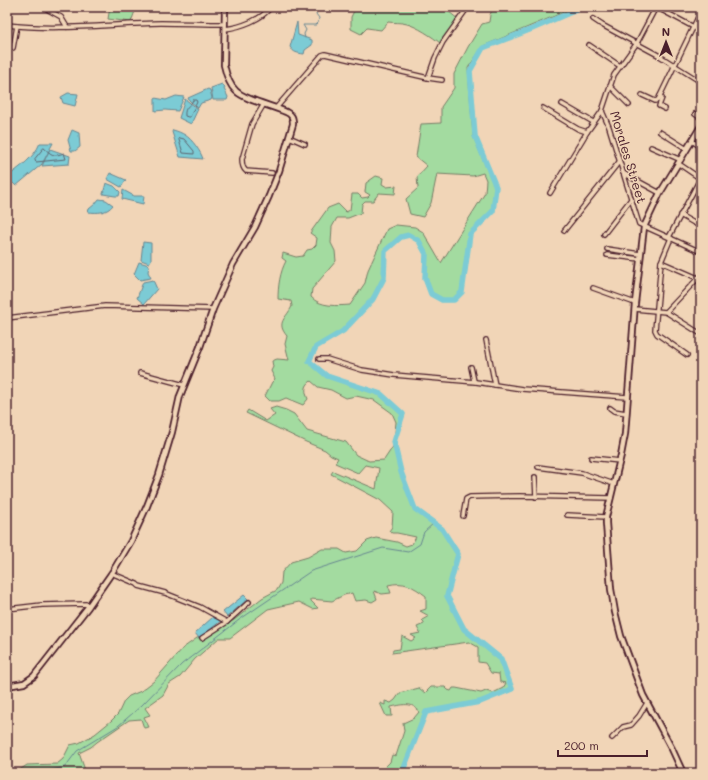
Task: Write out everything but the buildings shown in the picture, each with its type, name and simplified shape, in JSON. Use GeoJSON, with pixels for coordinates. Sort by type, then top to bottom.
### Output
{"type":"FeatureCollection","features":[{"type":"Feature","properties":{"kind":"street"},"geometry":{"type":"LineString","coordinates":[[43,7],[60,17],[67,27]]}},
{"type":"Feature","properties":{"kind":"street"},"geometry":{"type":"LineString","coordinates":[[7,686],[24,683],[34,676],[89,606],[131,541],[159,475],[172,432],[180,396],[200,347],[213,309],[233,264],[255,227],[279,171],[293,118],[291,115],[276,108],[240,95],[231,85],[224,65],[225,7]]}},
{"type":"Feature","properties":{"kind":"street"},"geometry":{"type":"LineString","coordinates":[[7,25],[67,27],[161,23],[236,27],[263,15],[270,7]]}},
{"type":"Feature","properties":{"kind":"street"},"geometry":{"type":"LineString","coordinates":[[428,78],[440,46],[468,7]]}},
{"type":"Feature","properties":{"kind":"street"},"geometry":{"type":"LineString","coordinates":[[656,7],[701,31]]}},
{"type":"Feature","properties":{"kind":"street","name":"Morales Street"},"geometry":{"type":"LineString","coordinates":[[644,227],[640,226],[638,222],[609,127],[602,111],[614,75],[637,43],[656,7]]}},
{"type":"Feature","properties":{"kind":"street"},"geometry":{"type":"LineString","coordinates":[[642,95],[657,102],[693,27],[700,9]]}},
{"type":"Feature","properties":{"kind":"street"},"geometry":{"type":"LineString","coordinates":[[593,19],[637,43],[701,82]]}},
{"type":"Feature","properties":{"kind":"street"},"geometry":{"type":"LineString","coordinates":[[13,48],[16,26]]}},
{"type":"Feature","properties":{"kind":"street"},"geometry":{"type":"LineString","coordinates":[[590,45],[620,66]]}},
{"type":"Feature","properties":{"kind":"street"},"geometry":{"type":"LineString","coordinates":[[276,108],[322,55],[325,54],[442,80]]}},
{"type":"Feature","properties":{"kind":"street"},"geometry":{"type":"LineString","coordinates":[[610,86],[629,105]]}},
{"type":"Feature","properties":{"kind":"street"},"geometry":{"type":"LineString","coordinates":[[660,96],[662,98],[659,106],[665,109]]}},
{"type":"Feature","properties":{"kind":"street"},"geometry":{"type":"LineString","coordinates":[[264,104],[252,124],[242,163],[246,171],[272,173]]}},
{"type":"Feature","properties":{"kind":"street"},"geometry":{"type":"LineString","coordinates":[[562,104],[593,122]]}},
{"type":"Feature","properties":{"kind":"street"},"geometry":{"type":"LineString","coordinates":[[543,108],[578,129],[587,132]]}},
{"type":"Feature","properties":{"kind":"street"},"geometry":{"type":"LineString","coordinates":[[550,193],[593,122],[602,111]]}},
{"type":"Feature","properties":{"kind":"street"},"geometry":{"type":"LineString","coordinates":[[696,114],[701,118]]}},
{"type":"Feature","properties":{"kind":"street"},"geometry":{"type":"LineString","coordinates":[[683,773],[640,689],[626,651],[613,604],[610,584],[606,516],[620,461],[625,434],[635,303],[644,227],[660,193],[701,126]]}},
{"type":"Feature","properties":{"kind":"street"},"geometry":{"type":"LineString","coordinates":[[660,132],[687,149]]}},
{"type":"Feature","properties":{"kind":"street"},"geometry":{"type":"LineString","coordinates":[[288,137],[305,144]]}},
{"type":"Feature","properties":{"kind":"street"},"geometry":{"type":"LineString","coordinates":[[692,141],[701,147]]}},
{"type":"Feature","properties":{"kind":"street"},"geometry":{"type":"LineString","coordinates":[[651,147],[680,162],[701,179],[680,215],[661,262],[657,311],[656,333],[687,355]]}},
{"type":"Feature","properties":{"kind":"street"},"geometry":{"type":"LineString","coordinates":[[564,231],[619,162]]}},
{"type":"Feature","properties":{"kind":"street"},"geometry":{"type":"LineString","coordinates":[[623,173],[660,193]]}},
{"type":"Feature","properties":{"kind":"street"},"geometry":{"type":"LineString","coordinates":[[604,234],[631,199]]}},
{"type":"Feature","properties":{"kind":"street"},"geometry":{"type":"LineString","coordinates":[[680,215],[701,227]]}},
{"type":"Feature","properties":{"kind":"street"},"geometry":{"type":"LineString","coordinates":[[644,227],[701,252]]}},
{"type":"Feature","properties":{"kind":"street"},"geometry":{"type":"LineString","coordinates":[[607,249],[640,254]]}},
{"type":"Feature","properties":{"kind":"street"},"geometry":{"type":"LineString","coordinates":[[607,255],[640,260]]}},
{"type":"Feature","properties":{"kind":"street"},"geometry":{"type":"LineString","coordinates":[[661,262],[700,276],[666,312]]}},
{"type":"Feature","properties":{"kind":"street"},"geometry":{"type":"LineString","coordinates":[[593,288],[635,303]]}},
{"type":"Feature","properties":{"kind":"street"},"geometry":{"type":"LineString","coordinates":[[7,318],[104,306],[213,309]]}},
{"type":"Feature","properties":{"kind":"street"},"geometry":{"type":"LineString","coordinates":[[635,309],[666,312],[701,334]]}},
{"type":"Feature","properties":{"kind":"street"},"geometry":{"type":"LineString","coordinates":[[486,340],[495,385]]}},
{"type":"Feature","properties":{"kind":"street"},"geometry":{"type":"LineString","coordinates":[[319,359],[327,359],[362,370],[394,375],[475,382],[529,389],[627,397]]}},
{"type":"Feature","properties":{"kind":"street"},"geometry":{"type":"LineString","coordinates":[[471,367],[475,382]]}},
{"type":"Feature","properties":{"kind":"street"},"geometry":{"type":"LineString","coordinates":[[140,373],[184,385]]}},
{"type":"Feature","properties":{"kind":"street"},"geometry":{"type":"LineString","coordinates":[[610,408],[614,411],[626,413]]}},
{"type":"Feature","properties":{"kind":"street"},"geometry":{"type":"LineString","coordinates":[[591,458],[620,461]]}},
{"type":"Feature","properties":{"kind":"street"},"geometry":{"type":"LineString","coordinates":[[538,467],[582,473],[614,484]]}},
{"type":"Feature","properties":{"kind":"street"},"geometry":{"type":"LineString","coordinates":[[535,477],[536,497]]}},
{"type":"Feature","properties":{"kind":"street"},"geometry":{"type":"LineString","coordinates":[[464,516],[466,501],[470,497],[611,498]]}},
{"type":"Feature","properties":{"kind":"street"},"geometry":{"type":"LineString","coordinates":[[567,516],[606,516]]}},
{"type":"Feature","properties":{"kind":"street"},"geometry":{"type":"LineString","coordinates":[[111,573],[139,586],[165,592],[200,607],[227,622]]}},
{"type":"Feature","properties":{"kind":"street"},"geometry":{"type":"LineString","coordinates":[[202,638],[227,622],[249,602]]}},
{"type":"Feature","properties":{"kind":"street"},"geometry":{"type":"LineString","coordinates":[[7,609],[60,604],[85,604],[89,606]]}},
{"type":"Feature","properties":{"kind":"street"},"geometry":{"type":"LineString","coordinates":[[612,738],[623,727],[631,725],[647,703]]}},
{"type":"Feature","properties":{"kind":"green space"},"geometry":{"type":"Polygon","coordinates":[[[110,7],[161,7],[158,10],[135,11],[131,22],[108,19],[110,7]]]}},
{"type":"Feature","properties":{"kind":"green space"},"geometry":{"type":"Polygon","coordinates":[[[360,7],[451,7],[448,11],[459,20],[440,46],[440,43],[424,32],[411,25],[402,23],[388,22],[381,30],[367,28],[361,34],[351,29],[351,17],[355,9],[360,7]]]}},
{"type":"Feature","properties":{"kind":"green space"},"geometry":{"type":"Polygon","coordinates":[[[493,7],[522,7],[531,10],[532,7],[576,7],[483,46],[468,68],[473,136],[496,187],[493,211],[470,234],[462,292],[454,300],[442,300],[431,294],[425,278],[426,254],[419,241],[409,235],[401,237],[385,251],[384,278],[373,299],[343,331],[316,347],[309,361],[327,376],[381,394],[403,414],[394,442],[396,422],[392,413],[374,400],[356,396],[346,398],[331,390],[318,387],[311,381],[307,385],[306,389],[308,399],[303,405],[286,398],[279,401],[270,401],[265,396],[275,379],[271,371],[273,367],[272,361],[277,359],[289,360],[285,344],[287,336],[282,324],[292,306],[291,301],[278,299],[280,279],[286,261],[282,258],[283,253],[296,257],[303,256],[307,250],[312,249],[316,245],[317,238],[310,233],[328,208],[338,204],[346,212],[350,210],[352,194],[358,194],[362,198],[368,197],[370,195],[365,192],[366,183],[376,176],[383,178],[382,184],[387,187],[396,186],[395,194],[379,193],[373,201],[365,201],[362,204],[361,213],[348,218],[337,218],[332,227],[331,243],[335,251],[336,261],[312,289],[311,297],[319,303],[334,306],[350,305],[365,283],[368,270],[387,229],[396,225],[415,227],[423,232],[441,263],[485,193],[486,180],[483,173],[473,176],[437,174],[431,203],[423,217],[410,214],[406,199],[418,188],[417,177],[427,166],[416,157],[421,124],[441,123],[441,107],[454,88],[454,74],[482,24],[489,22],[493,7]]]}},
{"type":"Feature","properties":{"kind":"green space"},"geometry":{"type":"Polygon","coordinates":[[[276,407],[294,414],[307,431],[346,442],[356,455],[369,461],[384,460],[394,445],[415,509],[442,529],[458,554],[447,596],[464,629],[501,659],[512,689],[480,702],[426,712],[402,773],[383,773],[382,770],[390,762],[392,755],[396,756],[404,731],[403,723],[414,718],[419,712],[414,706],[403,705],[391,707],[392,716],[386,716],[380,703],[385,705],[385,701],[391,703],[400,693],[419,688],[425,693],[431,687],[445,687],[451,691],[453,688],[456,688],[481,693],[486,691],[493,693],[503,688],[506,683],[500,682],[499,674],[491,673],[485,663],[478,662],[478,647],[469,642],[392,653],[393,650],[400,649],[402,636],[411,641],[416,638],[411,635],[420,633],[417,627],[424,624],[422,620],[429,616],[420,611],[426,609],[426,596],[408,585],[388,585],[391,593],[382,594],[374,591],[377,599],[372,602],[366,600],[355,601],[352,593],[332,601],[311,599],[311,601],[318,608],[313,609],[299,602],[268,609],[230,638],[219,638],[195,659],[180,677],[169,684],[163,695],[145,708],[150,715],[144,717],[149,727],[144,728],[141,719],[129,720],[91,747],[79,753],[86,773],[11,773],[18,771],[27,765],[57,764],[63,759],[70,745],[79,743],[95,734],[111,721],[118,714],[124,701],[129,696],[141,691],[154,681],[183,648],[197,638],[213,633],[234,620],[262,598],[277,590],[281,583],[282,572],[291,562],[308,557],[322,549],[339,549],[346,553],[357,551],[367,541],[376,538],[397,542],[406,546],[412,544],[416,537],[392,533],[389,531],[392,527],[393,512],[380,500],[331,474],[333,471],[376,489],[379,468],[365,465],[358,473],[335,463],[338,458],[325,450],[246,413],[248,410],[266,421],[275,415],[270,409],[276,407]]]}},
{"type":"Feature","properties":{"kind":"water"},"geometry":{"type":"Polygon","coordinates":[[[297,22],[298,35],[312,40],[312,45],[305,50],[304,54],[296,52],[290,47],[297,22]]]}},
{"type":"Feature","properties":{"kind":"water"},"geometry":{"type":"Polygon","coordinates":[[[222,84],[225,87],[224,89],[228,97],[227,100],[213,100],[211,88],[222,84]]]}},
{"type":"Feature","properties":{"kind":"water"},"geometry":{"type":"Polygon","coordinates":[[[208,89],[210,90],[211,100],[201,103],[198,108],[189,100],[188,98],[208,89]]]}},
{"type":"Feature","properties":{"kind":"water"},"geometry":{"type":"Polygon","coordinates":[[[68,93],[78,94],[75,106],[63,103],[61,97],[68,93]]]}},
{"type":"Feature","properties":{"kind":"water"},"geometry":{"type":"Polygon","coordinates":[[[176,96],[184,97],[178,111],[155,111],[155,98],[166,100],[176,96]]]}},
{"type":"Feature","properties":{"kind":"water"},"geometry":{"type":"Polygon","coordinates":[[[185,99],[198,109],[191,124],[179,118],[185,99]]]}},
{"type":"Feature","properties":{"kind":"water"},"geometry":{"type":"Polygon","coordinates":[[[72,130],[79,133],[80,147],[75,151],[71,151],[68,140],[72,130]]]}},
{"type":"Feature","properties":{"kind":"water"},"geometry":{"type":"Polygon","coordinates":[[[173,130],[188,137],[198,149],[203,159],[180,157],[172,132],[173,130]]]}},
{"type":"Feature","properties":{"kind":"water"},"geometry":{"type":"Polygon","coordinates":[[[40,143],[53,143],[42,164],[16,186],[7,177],[30,158],[40,143]]]}},
{"type":"Feature","properties":{"kind":"water"},"geometry":{"type":"Polygon","coordinates":[[[50,149],[70,156],[69,164],[42,166],[50,149]]]}},
{"type":"Feature","properties":{"kind":"water"},"geometry":{"type":"Polygon","coordinates":[[[110,173],[126,180],[121,187],[107,179],[110,173]]]}},
{"type":"Feature","properties":{"kind":"water"},"geometry":{"type":"Polygon","coordinates":[[[106,183],[114,186],[120,192],[119,196],[103,194],[106,183]]]}},
{"type":"Feature","properties":{"kind":"water"},"geometry":{"type":"Polygon","coordinates":[[[123,190],[134,196],[144,196],[143,204],[122,199],[123,190]]]}},
{"type":"Feature","properties":{"kind":"water"},"geometry":{"type":"Polygon","coordinates":[[[99,199],[106,200],[113,205],[108,210],[102,212],[88,212],[89,209],[99,199]]]}},
{"type":"Feature","properties":{"kind":"water"},"geometry":{"type":"Polygon","coordinates":[[[143,242],[151,243],[151,260],[149,263],[141,260],[143,242]]]}},
{"type":"Feature","properties":{"kind":"water"},"geometry":{"type":"Polygon","coordinates":[[[139,262],[149,265],[148,272],[151,278],[140,280],[134,274],[139,262]]]}},
{"type":"Feature","properties":{"kind":"water"},"geometry":{"type":"Polygon","coordinates":[[[153,280],[157,289],[144,304],[137,298],[143,282],[153,280]]]}},
{"type":"Feature","properties":{"kind":"water"},"geometry":{"type":"Polygon","coordinates":[[[244,595],[248,599],[227,617],[223,612],[244,595]]]}},
{"type":"Feature","properties":{"kind":"water"},"geometry":{"type":"Polygon","coordinates":[[[213,617],[221,621],[199,638],[195,633],[213,617]]]}},
{"type":"Feature","properties":{"kind":"waterway"},"geometry":{"type":"LineString","coordinates":[[305,38],[304,34],[306,30],[303,25],[316,25],[319,18],[316,14],[318,9],[322,7]]}},
{"type":"Feature","properties":{"kind":"waterway"},"geometry":{"type":"LineString","coordinates":[[402,773],[426,712],[480,702],[512,689],[501,659],[464,629],[447,596],[458,554],[442,529],[415,509],[401,472],[394,442],[403,414],[381,394],[327,376],[309,361],[316,347],[343,331],[373,299],[384,278],[385,251],[401,237],[409,235],[419,241],[426,254],[425,278],[431,294],[442,300],[454,300],[462,292],[470,234],[493,211],[496,187],[475,136],[470,71],[483,48],[583,7]]}},
{"type":"Feature","properties":{"kind":"waterway"},"geometry":{"type":"LineString","coordinates":[[26,773],[31,770],[42,772],[65,767],[77,751],[118,726],[141,706],[182,664],[239,620],[311,571],[383,548],[408,552],[420,544],[424,532],[434,523]]}}]}
